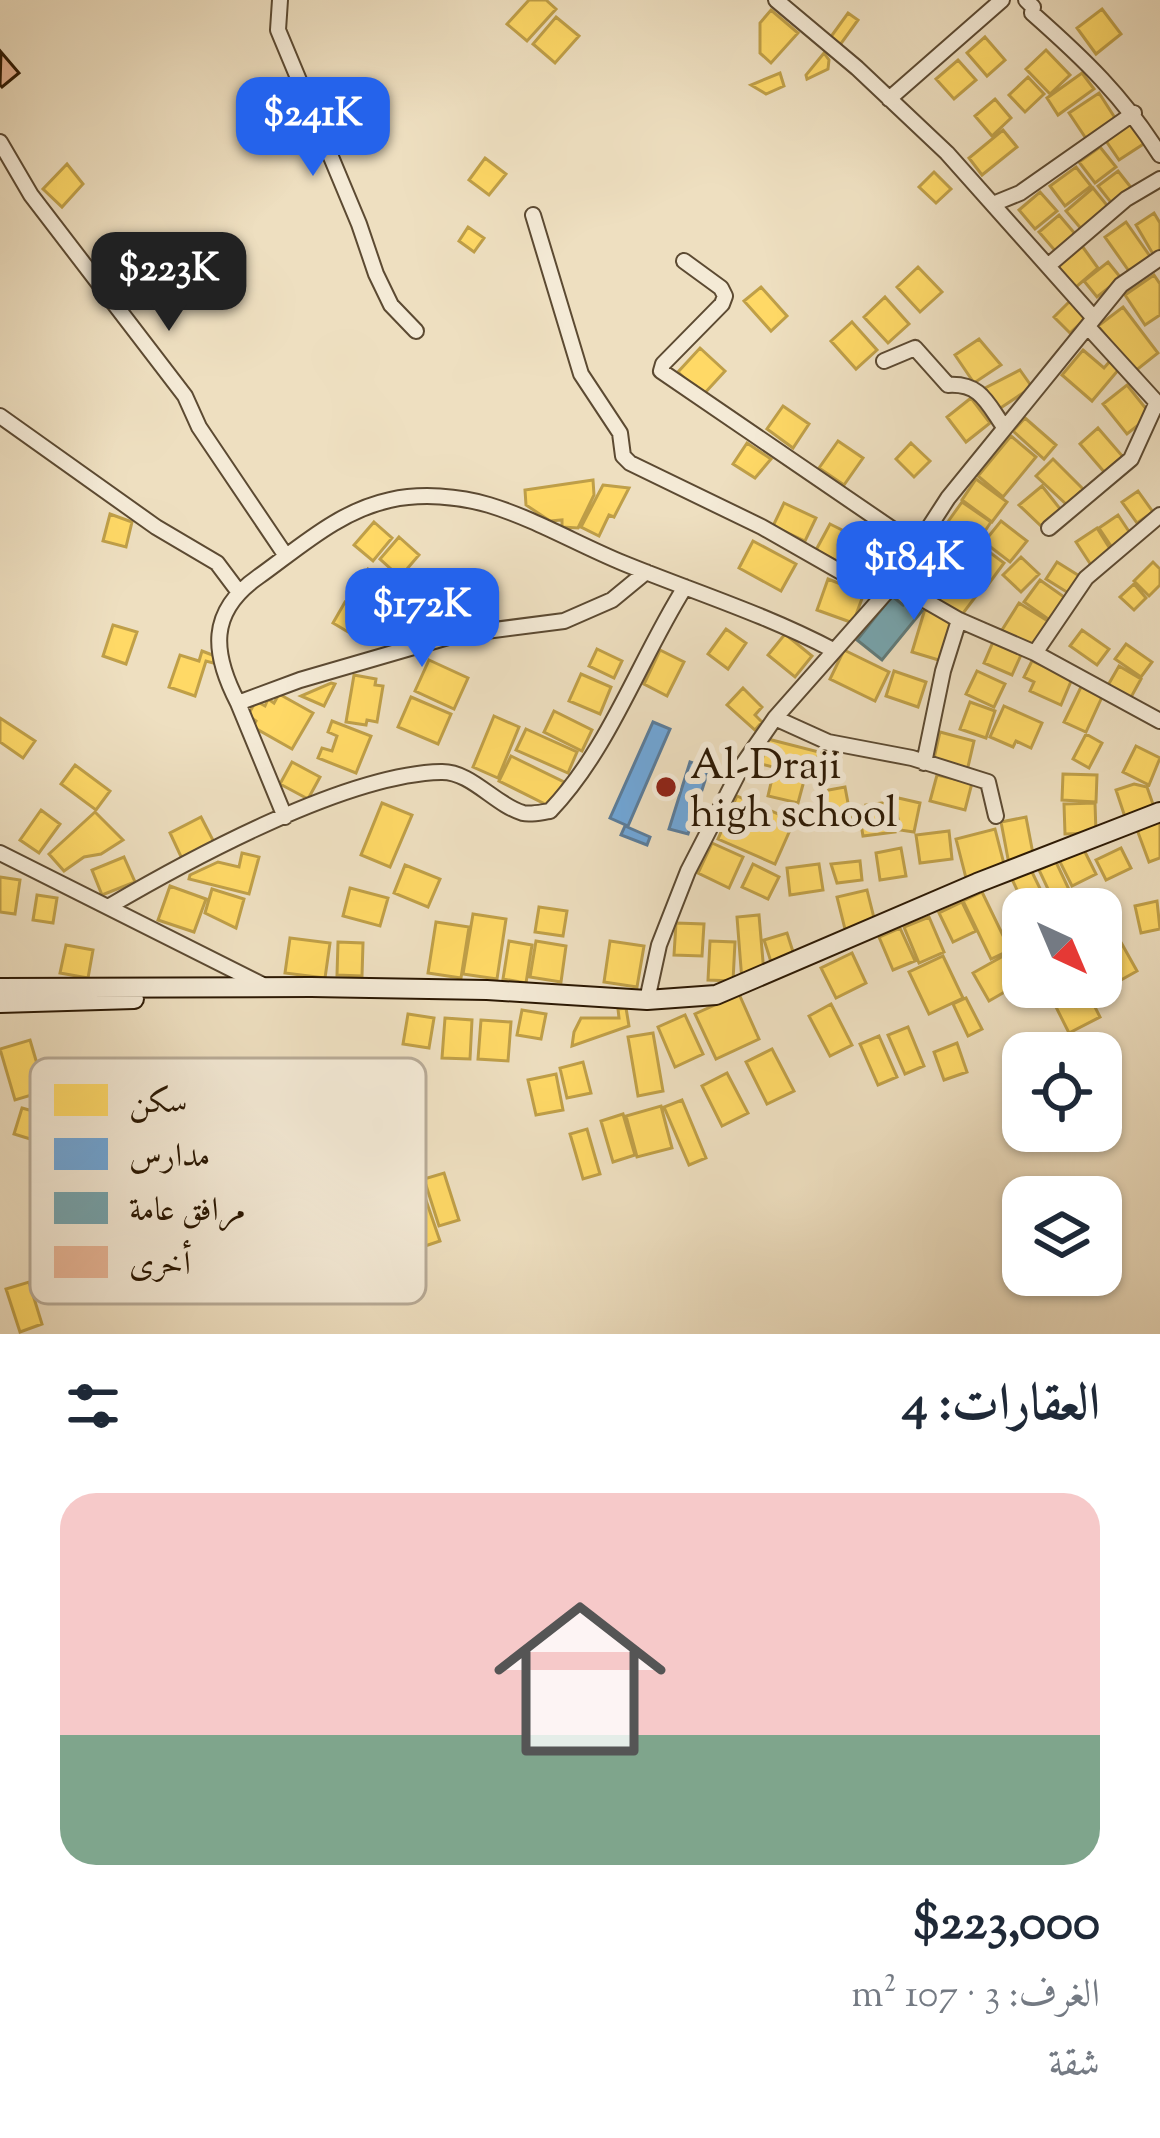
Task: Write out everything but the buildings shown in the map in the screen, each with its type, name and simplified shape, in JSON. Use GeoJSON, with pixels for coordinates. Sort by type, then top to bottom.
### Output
{"type":"FeatureCollection","features":[{"type":"Feature","properties":{"kind":"main road"},"geometry":{"type":"LineString","coordinates":[[0,988],[265,987],[647,1000],[732,990],[977,883],[1160,812]]}},
{"type":"Feature","properties":{"kind":"main road"},"geometry":{"type":"LineString","coordinates":[[0,1003],[492,999],[535,994]]}},
{"type":"Feature","properties":{"kind":"street"},"geometry":{"type":"LineString","coordinates":[[280,0],[278,30],[297,82],[317,120],[376,274],[391,305],[416,331]]}},
{"type":"Feature","properties":{"kind":"street"},"geometry":{"type":"LineString","coordinates":[[776,0],[889,99],[993,204],[1156,396],[1131,459],[1049,528]]}},
{"type":"Feature","properties":{"kind":"street"},"geometry":{"type":"LineString","coordinates":[[889,99],[1002,0]]}},
{"type":"Feature","properties":{"kind":"street"},"geometry":{"type":"LineString","coordinates":[[1026,0],[1033,7],[1032,14],[1098,71],[1134,113],[1160,155]]}},
{"type":"Feature","properties":{"kind":"street"},"geometry":{"type":"LineString","coordinates":[[993,204],[1020,194],[1134,113]]}},
{"type":"Feature","properties":{"kind":"street"},"geometry":{"type":"LineString","coordinates":[[0,142],[31,195],[185,396],[199,427],[286,556]]}},
{"type":"Feature","properties":{"kind":"street"},"geometry":{"type":"LineString","coordinates":[[1049,265],[1126,199],[1160,179]]}},
{"type":"Feature","properties":{"kind":"street"},"geometry":{"type":"LineString","coordinates":[[533,215],[581,374],[620,433],[622,456],[762,527],[883,596]]}},
{"type":"Feature","properties":{"kind":"street"},"geometry":{"type":"LineString","coordinates":[[647,1000],[659,945],[688,872],[743,764],[775,718],[883,596],[947,498],[1004,427],[1121,285],[1160,257]]}},
{"type":"Feature","properties":{"kind":"street"},"geometry":{"type":"LineString","coordinates":[[684,261],[725,296],[661,371],[917,546]]}},
{"type":"Feature","properties":{"kind":"street"},"geometry":{"type":"LineString","coordinates":[[884,361],[915,348],[948,385],[967,384],[976,389],[1004,427]]}},
{"type":"Feature","properties":{"kind":"street"},"geometry":{"type":"LineString","coordinates":[[0,416],[156,527],[217,563],[238,591]]}},
{"type":"Feature","properties":{"kind":"street"},"geometry":{"type":"LineString","coordinates":[[285,818],[226,679],[218,631],[238,591],[348,513],[393,499],[435,496],[488,505],[646,572],[774,619],[833,650]]}},
{"type":"Feature","properties":{"kind":"street"},"geometry":{"type":"LineString","coordinates":[[1035,653],[1086,578],[1160,514]]}},
{"type":"Feature","properties":{"kind":"street"},"geometry":{"type":"LineString","coordinates":[[238,703],[455,635],[564,622],[612,600],[646,572]]}},
{"type":"Feature","properties":{"kind":"street"},"geometry":{"type":"LineString","coordinates":[[893,582],[1160,722]]}},
{"type":"Feature","properties":{"kind":"street"},"geometry":{"type":"LineString","coordinates":[[108,907],[167,872],[354,790],[444,771],[523,813],[550,811],[616,715],[685,587]]}},
{"type":"Feature","properties":{"kind":"street"},"geometry":{"type":"LineString","coordinates":[[925,763],[943,671],[959,620]]}},
{"type":"Feature","properties":{"kind":"street"},"geometry":{"type":"LineString","coordinates":[[775,718],[828,742],[988,782],[996,816]]}},
{"type":"Feature","properties":{"kind":"street"},"geometry":{"type":"LineString","coordinates":[[0,853],[265,987]]}},
{"type":"Feature","properties":{"kind":"place","name":"Al-Draji high school"},"geometry":{"type":"Point","coordinates":[666,787]}}]}
